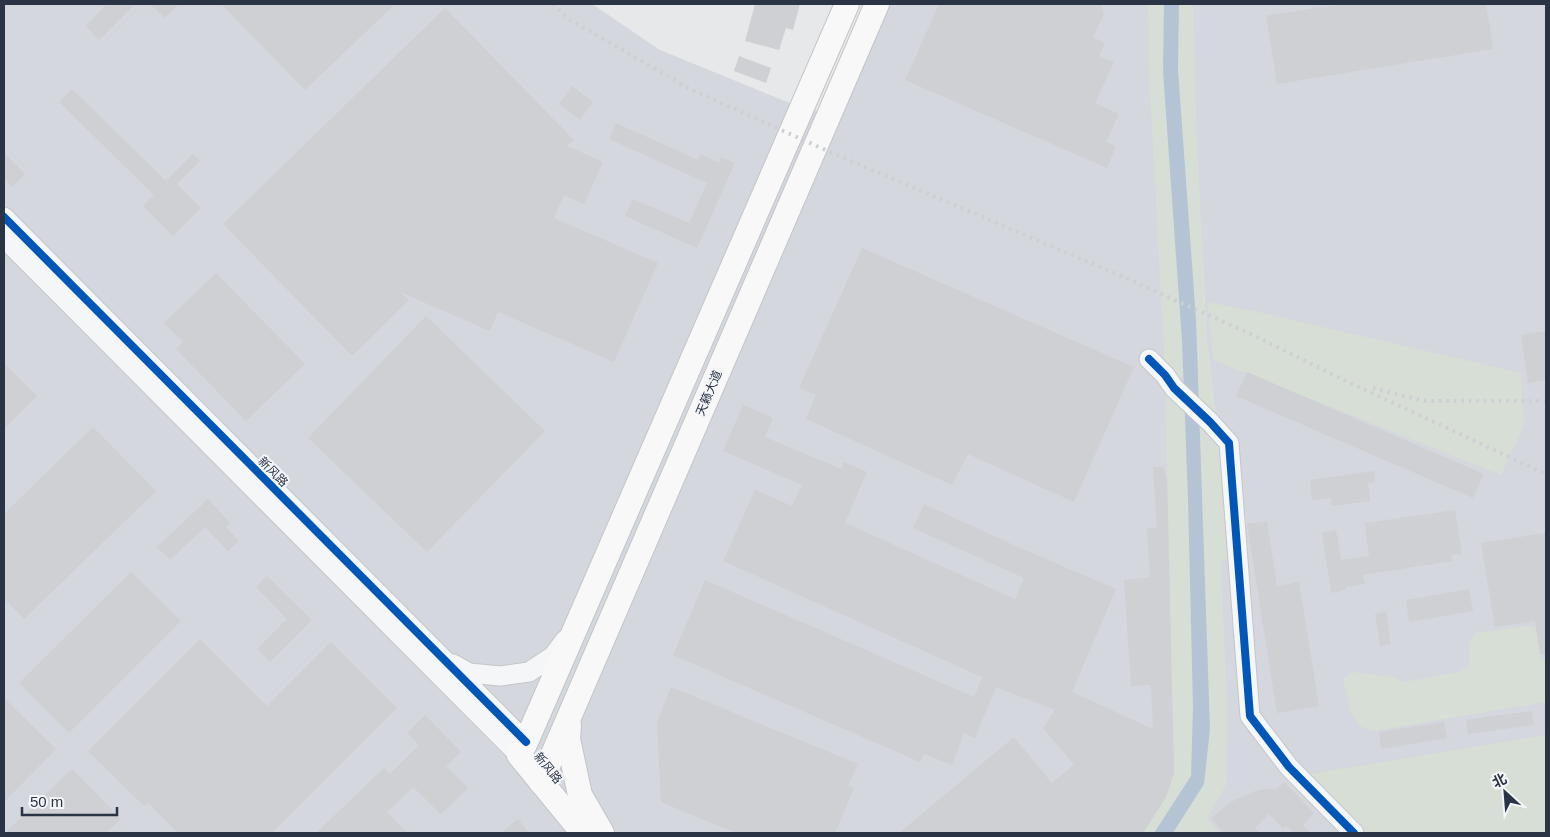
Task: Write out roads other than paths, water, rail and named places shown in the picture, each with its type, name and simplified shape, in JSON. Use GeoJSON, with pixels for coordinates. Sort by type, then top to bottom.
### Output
{"type":"FeatureCollection","features":[{"type":"Feature","properties":{"kind":"main road"},"geometry":{"type":"LineString","coordinates":[[523,749],[847,4]]}},
{"type":"Feature","properties":{"kind":"main road","name":"天籁大道"},"geometry":{"type":"LineString","coordinates":[[544,775],[877,4]]}},
{"type":"Feature","properties":{"kind":"main road"},"geometry":{"type":"LineString","coordinates":[[570,717],[568,739],[580,795],[602,833]]}},
{"type":"Feature","properties":{"kind":"main road","name":"新风路"},"geometry":{"type":"LineString","coordinates":[[523,749],[544,775],[583,833]]}},
{"type":"Feature","properties":{"kind":"main road","name":"新风路"},"geometry":{"type":"LineString","coordinates":[[544,775],[602,833]]}},
{"type":"Feature","properties":{"kind":"street","name":"新风路"},"geometry":{"type":"LineString","coordinates":[[4,217],[441,656],[523,749]]}},
{"type":"Feature","properties":{"kind":"street","name":"新风路"},"geometry":{"type":"LineString","coordinates":[[4,238],[523,749]]}},
{"type":"Feature","properties":{"kind":"street"},"geometry":{"type":"LineString","coordinates":[[1149,359],[1174,388],[1229,443],[1250,716],[1289,767],[1354,833]]}},
{"type":"Feature","properties":{"kind":"street"},"geometry":{"type":"LineString","coordinates":[[441,656],[469,673],[500,676],[529,672],[553,656],[579,621]]}},
{"type":"Feature","properties":{"kind":"water"},"geometry":{"type":"Polygon","coordinates":[[[1164,4],[1179,4],[1178,70],[1196,320],[1210,729],[1204,784],[1173,833],[1154,833],[1191,776],[1193,707],[1182,341],[1163,71],[1164,4]]]}},
{"type":"Feature","properties":{"kind":"railway"},"geometry":{"type":"LineString","coordinates":[[553,4],[570,20],[686,87],[830,152],[1128,279],[1255,336],[1348,382],[1546,474]]}},
{"type":"Feature","properties":{"kind":"railway"},"geometry":{"type":"LineString","coordinates":[[1373,388],[1424,401],[1546,401]]}}]}
